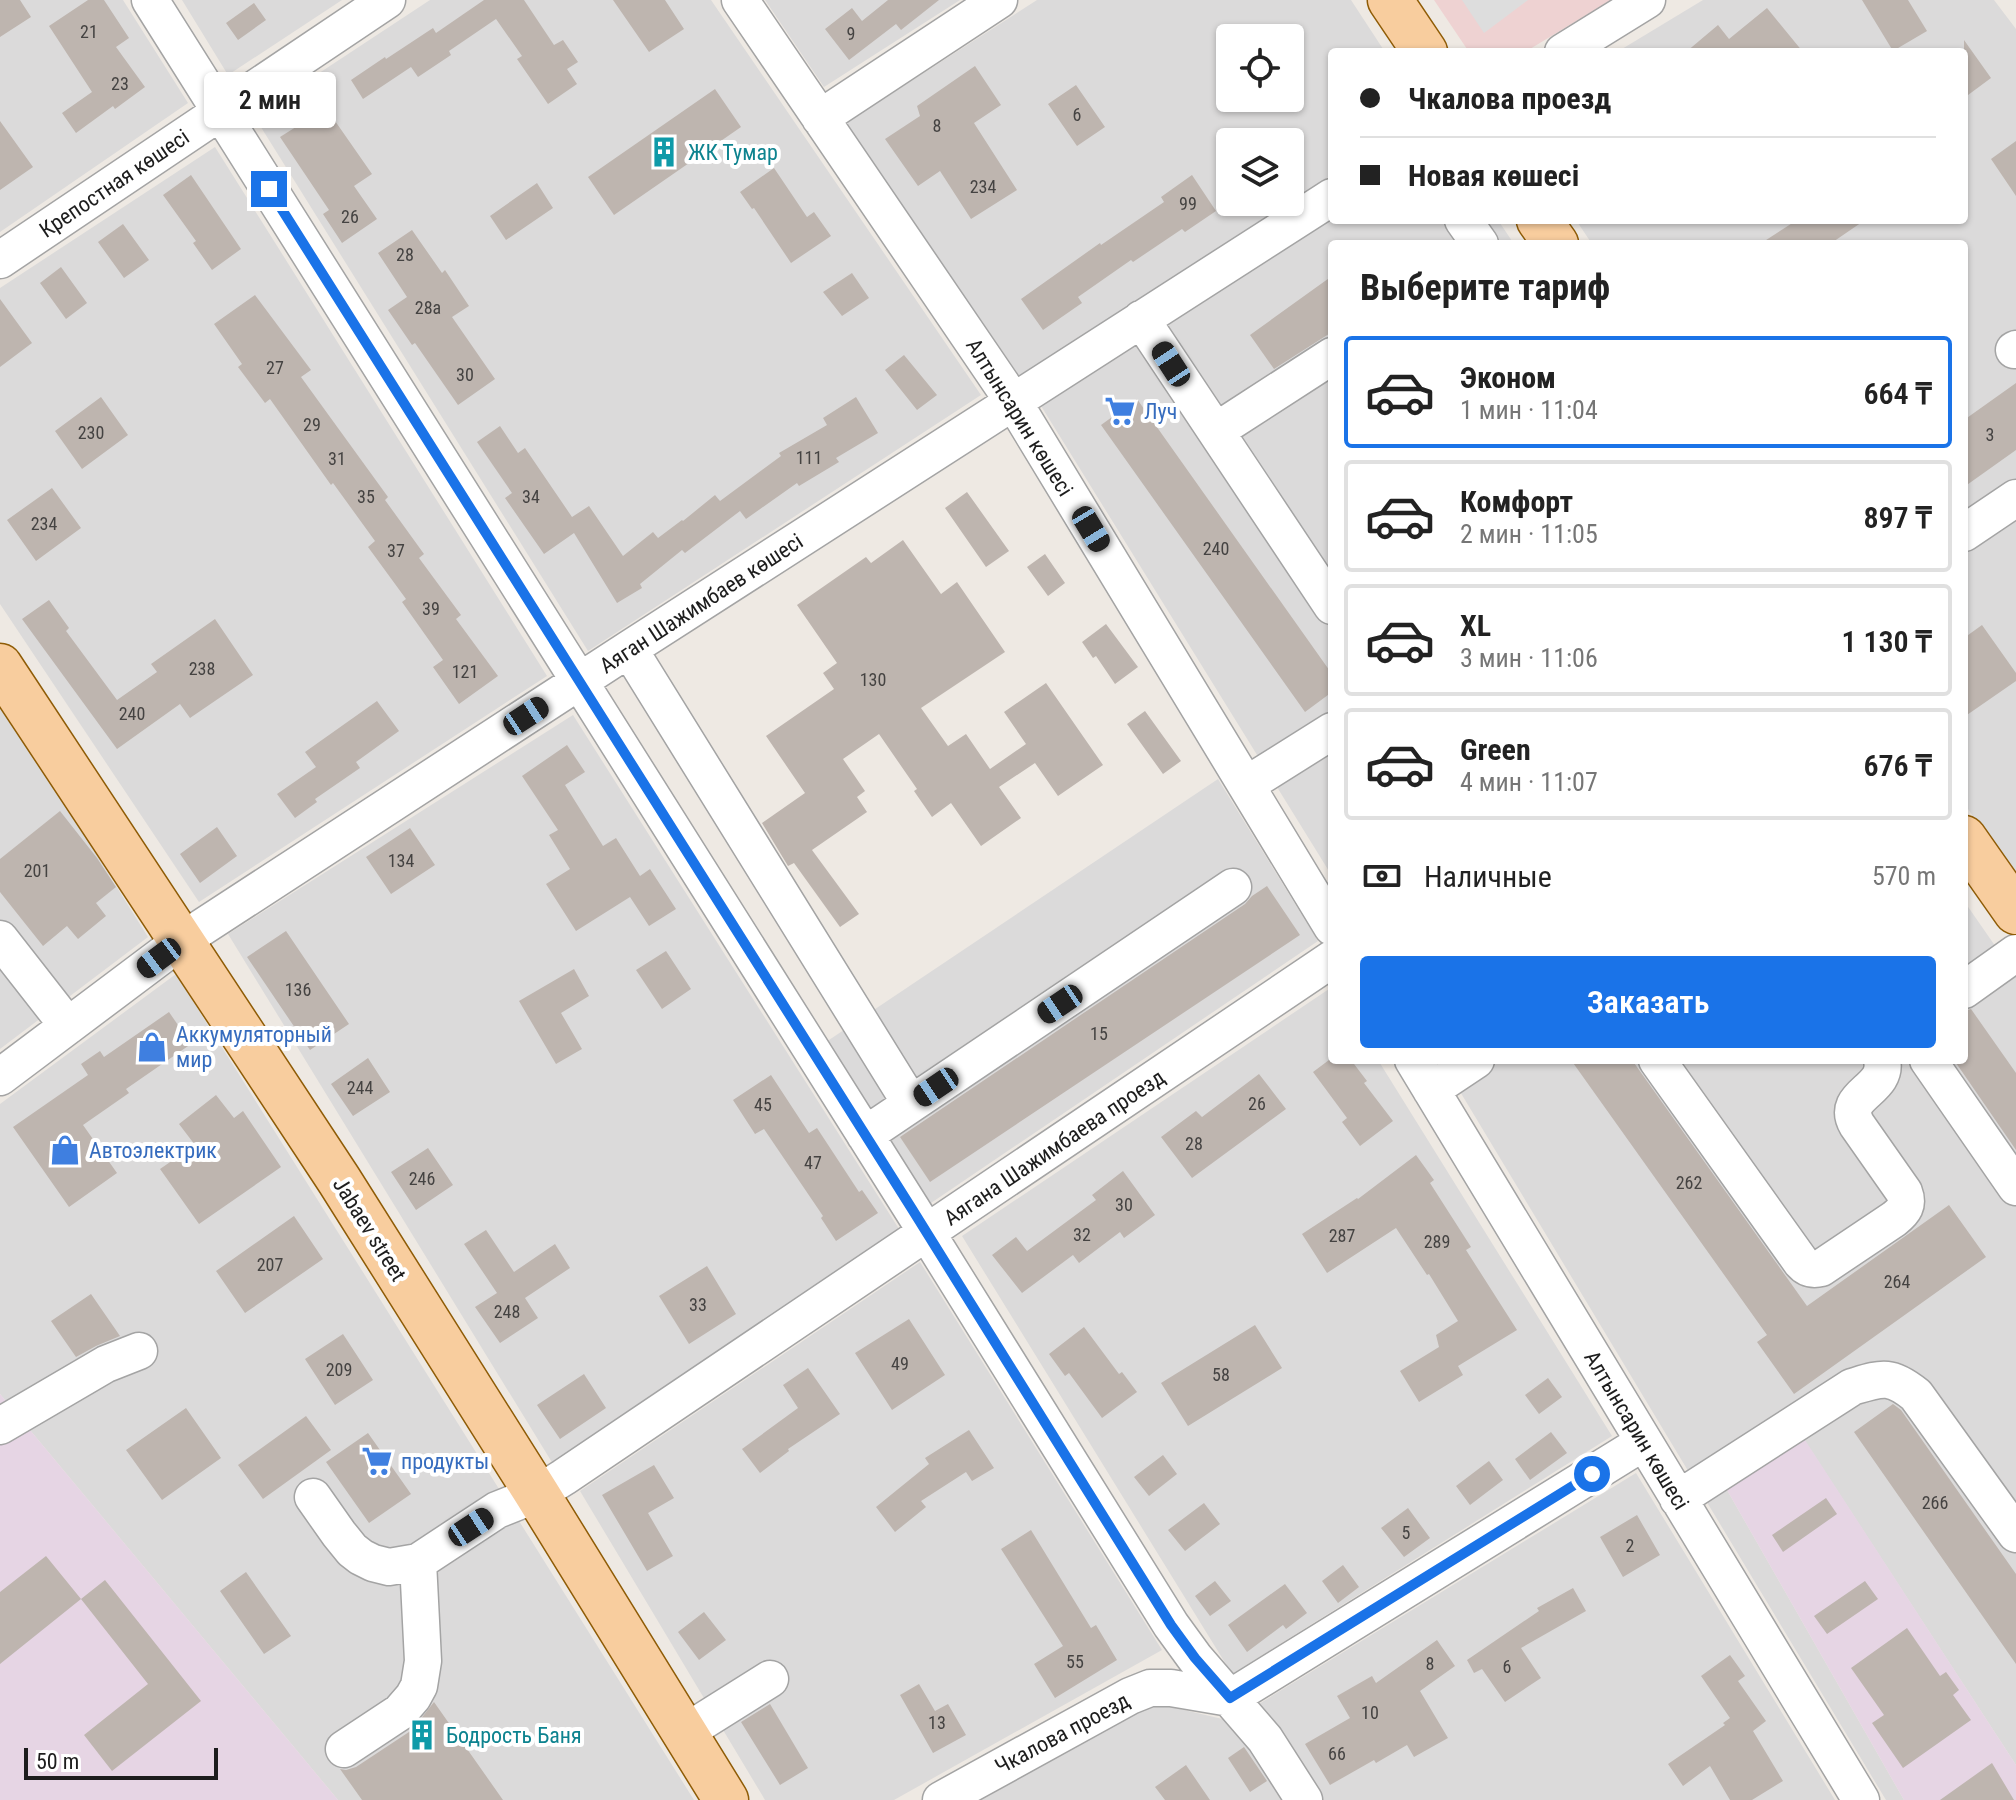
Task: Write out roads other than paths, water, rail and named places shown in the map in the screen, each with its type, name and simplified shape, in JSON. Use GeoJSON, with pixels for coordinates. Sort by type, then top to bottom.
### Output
{"type":"FeatureCollection","features":[{"type":"Feature","properties":{"kind":"main road"},"geometry":{"type":"LineString","coordinates":[[1390,0],[1422,48]]}},
{"type":"Feature","properties":{"kind":"main road","name":"Jabaev street"},"geometry":{"type":"LineString","coordinates":[[0,666],[339,1180],[726,1800]]}},
{"type":"Feature","properties":{"kind":"main road"},"geometry":{"type":"LineString","coordinates":[[1968,844],[2016,912]]}},
{"type":"Feature","properties":{"kind":"street"},"geometry":{"type":"LineString","coordinates":[[150,0],[1171,1625],[1195,1658],[1265,1739],[1304,1800]]}},
{"type":"Feature","properties":{"kind":"street","name":"Крепостная көшесі"},"geometry":{"type":"LineString","coordinates":[[0,260],[387,0]]}},
{"type":"Feature","properties":{"kind":"street","name":"Алтынсарин көшесі"},"geometry":{"type":"LineString","coordinates":[[740,0],[1013,401],[1328,920]]}},
{"type":"Feature","properties":{"kind":"street"},"geometry":{"type":"LineString","coordinates":[[820,118],[999,0]]}},
{"type":"Feature","properties":{"kind":"street"},"geometry":{"type":"LineString","coordinates":[[1569,48],[1637,3]]}},
{"type":"Feature","properties":{"kind":"street","name":"Аяган Шажимбаев көшесі"},"geometry":{"type":"LineString","coordinates":[[0,1077],[181,941],[1328,200]]}},
{"type":"Feature","properties":{"kind":"street"},"geometry":{"type":"LineString","coordinates":[[1141,319],[1328,600]]}},
{"type":"Feature","properties":{"kind":"street"},"geometry":{"type":"LineString","coordinates":[[1216,431],[1328,359]]}},
{"type":"Feature","properties":{"kind":"street"},"geometry":{"type":"LineString","coordinates":[[1968,530],[2016,498]]}},
{"type":"Feature","properties":{"kind":"street"},"geometry":{"type":"LineString","coordinates":[[629,649],[911,1104]]}},
{"type":"Feature","properties":{"kind":"street"},"geometry":{"type":"LineString","coordinates":[[1246,785],[1328,734]]}},
{"type":"Feature","properties":{"kind":"street"},"geometry":{"type":"LineString","coordinates":[[865,1135],[1233,887]]}},
{"type":"Feature","properties":{"kind":"street"},"geometry":{"type":"LineString","coordinates":[[0,939],[68,1026]]}},
{"type":"Feature","properties":{"kind":"street"},"geometry":{"type":"LineString","coordinates":[[1968,987],[2016,953]]}},
{"type":"Feature","properties":{"kind":"street","name":"Аягана Шажимбаева проезд"},"geometry":{"type":"LineString","coordinates":[[418,1562],[497,1510],[537,1494],[564,1477],[1328,962]]}},
{"type":"Feature","properties":{"kind":"street"},"geometry":{"type":"LineString","coordinates":[[1422,1075],[1462,1064]]}},
{"type":"Feature","properties":{"kind":"street"},"geometry":{"type":"LineString","coordinates":[[1660,1064],[1801,1262],[1814,1270],[1894,1219],[1905,1207],[1904,1192],[1853,1115],[1855,1103],[1881,1077],[1883,1064]]}},
{"type":"Feature","properties":{"kind":"street"},"geometry":{"type":"LineString","coordinates":[[1931,1064],[2016,1187]]}},
{"type":"Feature","properties":{"kind":"street","name":"Алтынсарин көшесі"},"geometry":{"type":"LineString","coordinates":[[1422,1075],[1861,1800]]}},
{"type":"Feature","properties":{"kind":"street"},"geometry":{"type":"LineString","coordinates":[[0,1426],[106,1364],[139,1351]]}},
{"type":"Feature","properties":{"kind":"street"},"geometry":{"type":"LineString","coordinates":[[1678,1499],[1852,1387],[1884,1379],[1901,1383],[1930,1411],[2016,1534]]}},
{"type":"Feature","properties":{"kind":"street"},"geometry":{"type":"LineString","coordinates":[[1230,1698],[1644,1442]]}},
{"type":"Feature","properties":{"kind":"street"},"geometry":{"type":"LineString","coordinates":[[313,1497],[345,1543],[361,1557],[389,1567],[418,1562],[423,1661],[419,1686],[400,1712],[344,1749]]}},
{"type":"Feature","properties":{"kind":"street"},"geometry":{"type":"LineString","coordinates":[[684,1733],[770,1679]]}},
{"type":"Feature","properties":{"kind":"street","name":"Чкалова проезд"},"geometry":{"type":"LineString","coordinates":[[941,1800],[993,1787],[1130,1696],[1150,1688],[1171,1688],[1230,1698]]}},
{"type":"Feature","properties":{"kind":"place","name":"ЖК Тумар"},"geometry":{"type":"Point","coordinates":[664,152]}},
{"type":"Feature","properties":{"kind":"place","name":"Луч"},"geometry":{"type":"Point","coordinates":[1120,411]}},
{"type":"Feature","properties":{"kind":"place","name":"Аккумуляторный мир"},"geometry":{"type":"Point","coordinates":[152,1047]}},
{"type":"Feature","properties":{"kind":"place","name":"Автоэлектрик"},"geometry":{"type":"Point","coordinates":[65,1150]}},
{"type":"Feature","properties":{"kind":"place","name":"продукты"},"geometry":{"type":"Point","coordinates":[377,1461]}},
{"type":"Feature","properties":{"kind":"place","name":"Бодрость Баня"},"geometry":{"type":"Point","coordinates":[422,1735]}}]}
